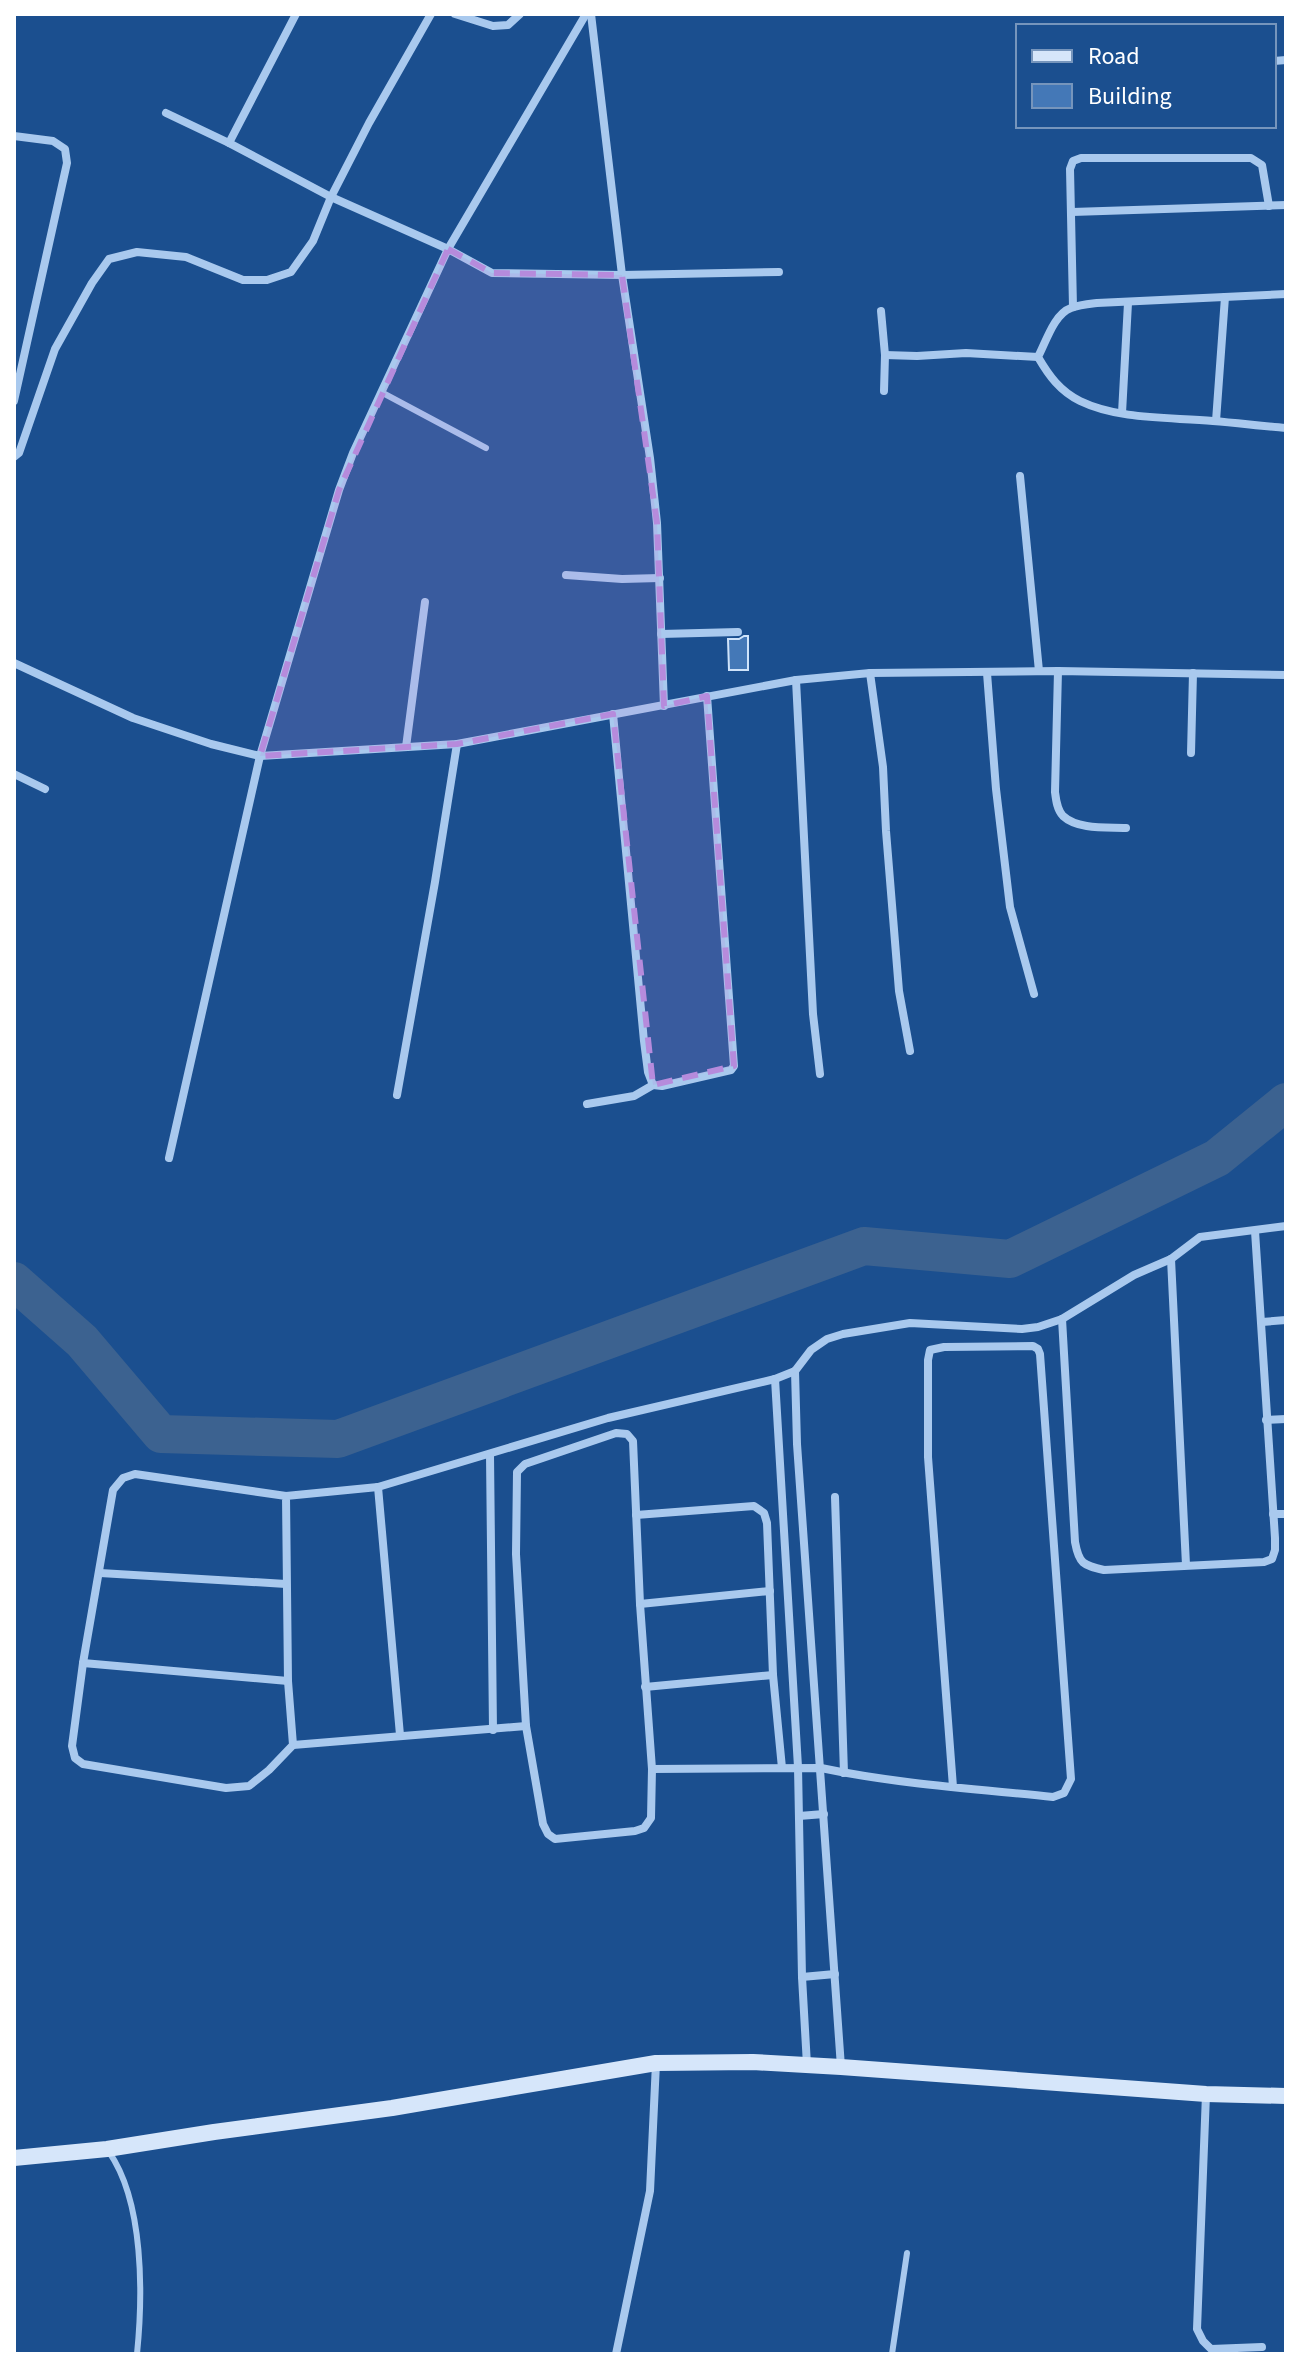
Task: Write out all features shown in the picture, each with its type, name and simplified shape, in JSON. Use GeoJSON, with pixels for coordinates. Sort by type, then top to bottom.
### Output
{"type":"FeatureCollection","features":[{"type":"Feature","properties":{"kind":"street"},"geometry":{"type":"LineString","coordinates":[[229,143],[296,14]]}},
{"type":"Feature","properties":{"kind":"street"},"geometry":{"type":"LineString","coordinates":[[14,457],[19,453],[55,349],[109,259],[137,252],[186,257],[243,280],[267,280],[291,272],[313,241],[331,197],[369,123],[431,14]]}},
{"type":"Feature","properties":{"kind":"street"},"geometry":{"type":"LineString","coordinates":[[455,14],[493,26],[508,25],[520,14]]}},
{"type":"Feature","properties":{"kind":"street"},"geometry":{"type":"LineString","coordinates":[[169,1158],[260,756],[339,490],[353,453],[448,249],[588,14]]}},
{"type":"Feature","properties":{"kind":"street"},"geometry":{"type":"LineString","coordinates":[[588,14],[622,275],[650,458],[657,523],[664,706]]}},
{"type":"Feature","properties":{"kind":"street"},"geometry":{"type":"LineString","coordinates":[[166,113],[331,197],[448,249],[492,273],[622,275],[779,272]]}},
{"type":"Feature","properties":{"kind":"street"},"geometry":{"type":"LineString","coordinates":[[14,136],[53,141],[65,149],[67,163],[14,401]]}},
{"type":"Feature","properties":{"kind":"street"},"geometry":{"type":"LineString","coordinates":[[1073,307],[1070,169],[1073,161],[1081,158],[1251,158],[1262,165],[1269,206]]}},
{"type":"Feature","properties":{"kind":"street"},"geometry":{"type":"LineString","coordinates":[[1072,212],[1286,205]]}},
{"type":"Feature","properties":{"kind":"street"},"geometry":{"type":"LineString","coordinates":[[1038,357],[1056,321],[1064,311],[1073,307],[1097,303],[1286,294]]}},
{"type":"Feature","properties":{"kind":"street"},"geometry":{"type":"LineString","coordinates":[[1216,421],[1225,297]]}},
{"type":"Feature","properties":{"kind":"street"},"geometry":{"type":"LineString","coordinates":[[1122,413],[1128,303]]}},
{"type":"Feature","properties":{"kind":"street"},"geometry":{"type":"LineString","coordinates":[[881,311],[884,391]]}},
{"type":"Feature","properties":{"kind":"street"},"geometry":{"type":"LineString","coordinates":[[885,355],[966,353],[1038,357]]}},
{"type":"Feature","properties":{"kind":"street"},"geometry":{"type":"LineString","coordinates":[[1038,357],[1057,386],[1077,400],[1122,413],[1286,428]]}},
{"type":"Feature","properties":{"kind":"street"},"geometry":{"type":"LineString","coordinates":[[1020,476],[1039,671]]}},
{"type":"Feature","properties":{"kind":"street"},"geometry":{"type":"LineString","coordinates":[[566,575],[660,578]]}},
{"type":"Feature","properties":{"kind":"street"},"geometry":{"type":"LineString","coordinates":[[406,747],[425,602]]}},
{"type":"Feature","properties":{"kind":"street"},"geometry":{"type":"LineString","coordinates":[[661,634],[738,632]]}},
{"type":"Feature","properties":{"kind":"street"},"geometry":{"type":"LineString","coordinates":[[14,663],[133,718],[211,744],[260,756],[457,744],[796,680],[870,673],[1058,671],[1286,675]]}},
{"type":"Feature","properties":{"kind":"street"},"geometry":{"type":"LineString","coordinates":[[1058,671],[1057,806],[1064,817],[1080,824],[1126,828]]}},
{"type":"Feature","properties":{"kind":"street"},"geometry":{"type":"LineString","coordinates":[[870,673],[883,767],[899,991],[910,1051]]}},
{"type":"Feature","properties":{"kind":"street"},"geometry":{"type":"LineString","coordinates":[[987,673],[1010,907],[1034,994]]}},
{"type":"Feature","properties":{"kind":"street"},"geometry":{"type":"LineString","coordinates":[[1191,753],[1193,673]]}},
{"type":"Feature","properties":{"kind":"street"},"geometry":{"type":"LineString","coordinates":[[796,680],[813,1014],[820,1074]]}},
{"type":"Feature","properties":{"kind":"street"},"geometry":{"type":"LineString","coordinates":[[587,1104],[634,1096],[653,1085],[662,1086],[731,1070],[734,1066],[707,696]]}},
{"type":"Feature","properties":{"kind":"street"},"geometry":{"type":"LineString","coordinates":[[613,714],[644,1041],[653,1085]]}},
{"type":"Feature","properties":{"kind":"street"},"geometry":{"type":"LineString","coordinates":[[397,1095],[457,744]]}},
{"type":"Feature","properties":{"kind":"street"},"geometry":{"type":"LineString","coordinates":[[14,774],[45,789]]}},
{"type":"Feature","properties":{"kind":"street"},"geometry":{"type":"LineString","coordinates":[[526,1726],[293,1745],[249,1786],[226,1788],[83,1764],[75,1758],[72,1746],[113,1490],[123,1478],[135,1474],[286,1496],[378,1487],[608,1418],[775,1379],[795,1371],[811,1350],[827,1339],[843,1334],[910,1323],[1022,1329],[1038,1327],[1062,1319],[1134,1275],[1171,1259],[1200,1237],[1286,1226]]}},
{"type":"Feature","properties":{"kind":"street"},"geometry":{"type":"LineString","coordinates":[[1062,1319],[1075,1542],[1077,1555],[1085,1565],[1104,1570],[1264,1562],[1272,1559],[1275,1550],[1255,1231]]}},
{"type":"Feature","properties":{"kind":"street"},"geometry":{"type":"LineString","coordinates":[[1171,1259],[1186,1565]]}},
{"type":"Feature","properties":{"kind":"street"},"geometry":{"type":"LineString","coordinates":[[1262,1322],[1286,1320]]}},
{"type":"Feature","properties":{"kind":"street"},"geometry":{"type":"LineString","coordinates":[[652,1769],[821,1768],[953,1787],[1053,1797],[1064,1793],[1071,1779],[1040,1354],[1033,1346],[944,1347],[930,1350],[928,1360],[928,1457],[953,1787]]}},
{"type":"Feature","properties":{"kind":"street"},"geometry":{"type":"LineString","coordinates":[[795,1371],[797,1444],[841,2067]]}},
{"type":"Feature","properties":{"kind":"street"},"geometry":{"type":"LineString","coordinates":[[775,1379],[798,1767],[807,2065]]}},
{"type":"Feature","properties":{"kind":"street"},"geometry":{"type":"LineString","coordinates":[[1266,1420],[1286,1419]]}},
{"type":"Feature","properties":{"kind":"street"},"geometry":{"type":"LineString","coordinates":[[627,1434],[633,1441],[640,1604],[652,1769],[651,1818],[644,1828],[635,1831],[555,1839],[543,1824],[526,1726],[516,1554],[517,1472],[525,1464],[608,1435],[627,1434]]}},
{"type":"Feature","properties":{"kind":"street"},"geometry":{"type":"LineString","coordinates":[[490,1455],[493,1730]]}},
{"type":"Feature","properties":{"kind":"street"},"geometry":{"type":"LineString","coordinates":[[378,1487],[400,1735]]}},
{"type":"Feature","properties":{"kind":"street"},"geometry":{"type":"LineString","coordinates":[[286,1496],[288,1681],[293,1745]]}},
{"type":"Feature","properties":{"kind":"street"},"geometry":{"type":"LineString","coordinates":[[835,1497],[844,1773]]}},
{"type":"Feature","properties":{"kind":"street"},"geometry":{"type":"LineString","coordinates":[[636,1515],[754,1506],[764,1513],[767,1523],[773,1675],[782,1768]]}},
{"type":"Feature","properties":{"kind":"street"},"geometry":{"type":"LineString","coordinates":[[1273,1514],[1286,1514]]}},
{"type":"Feature","properties":{"kind":"street"},"geometry":{"type":"LineString","coordinates":[[100,1573],[286,1584]]}},
{"type":"Feature","properties":{"kind":"street"},"geometry":{"type":"LineString","coordinates":[[640,1604],[770,1591]]}},
{"type":"Feature","properties":{"kind":"street"},"geometry":{"type":"LineString","coordinates":[[83,1663],[288,1681]]}},
{"type":"Feature","properties":{"kind":"street"},"geometry":{"type":"LineString","coordinates":[[645,1687],[773,1675]]}},
{"type":"Feature","properties":{"kind":"street"},"geometry":{"type":"LineString","coordinates":[[799,1816],[824,1814]]}},
{"type":"Feature","properties":{"kind":"street"},"geometry":{"type":"LineString","coordinates":[[802,1977],[835,1974]]}},
{"type":"Feature","properties":{"kind":"street"},"geometry":{"type":"LineString","coordinates":[[14,2158],[107,2149],[392,2108],[656,2063],[753,2062],[1206,2094],[1286,2096]]}},
{"type":"Feature","properties":{"kind":"street"},"geometry":{"type":"LineString","coordinates":[[616,2354],[650,2191],[656,2063]]}},
{"type":"Feature","properties":{"kind":"street"},"geometry":{"type":"LineString","coordinates":[[1206,2094],[1197,2329],[1211,2349],[1262,2347]]}},
{"type":"Feature","properties":{"kind":"lane"},"geometry":{"type":"LineString","coordinates":[[381,392],[486,448]]}},
{"type":"Feature","properties":{"kind":"lane"},"geometry":{"type":"LineString","coordinates":[[107,2149],[124,2179],[136,2230],[142,2313],[137,2354]]}},
{"type":"Feature","properties":{"kind":"lane"},"geometry":{"type":"LineString","coordinates":[[892,2354],[907,2253]]}},
{"type":"Feature","properties":{"kind":"highlighted area"},"geometry":{"type":"Polygon","coordinates":[[[448,249],[492,273],[622,275],[657,523],[664,706],[707,696],[734,1066],[653,1085],[613,714],[457,744],[260,756],[339,490],[448,249]]]}},
{"type":"Feature","properties":{"kind":"building"},"geometry":{"type":"Polygon","coordinates":[[[748,636],[748,670],[729,670],[728,639],[748,636]]]}},
{"type":"Feature","properties":{"kind":"waterway"},"geometry":{"type":"LineString","coordinates":[[14,1281],[82,1341],[161,1434],[338,1439],[864,1246],[1010,1259],[1217,1158],[1286,1102]]}}]}
